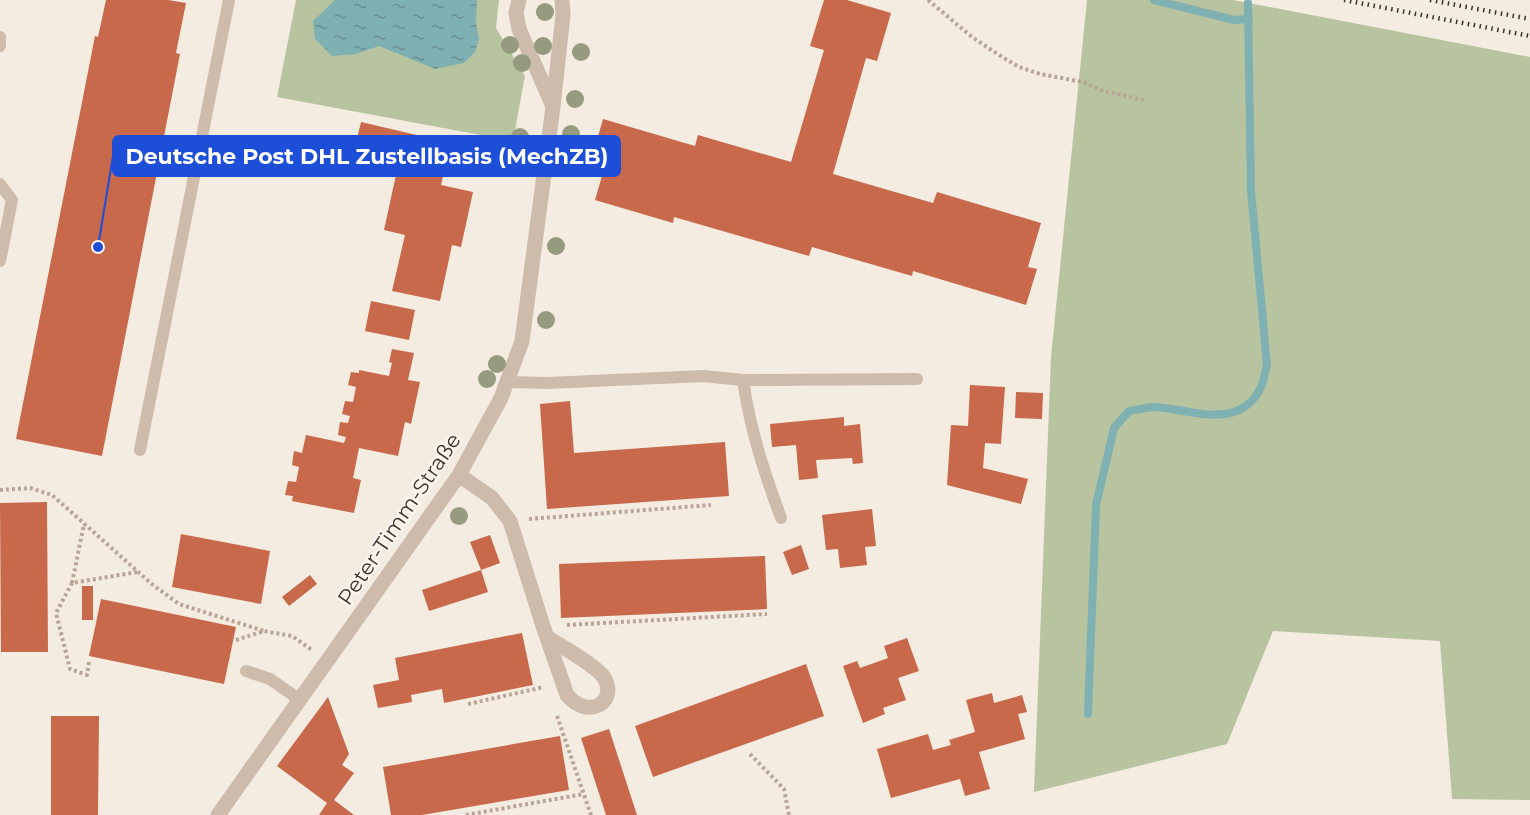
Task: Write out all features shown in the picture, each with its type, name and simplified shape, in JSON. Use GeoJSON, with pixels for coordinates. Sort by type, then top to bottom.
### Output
{"type":"FeatureCollection","features":[{"type":"Feature","properties":{"kind":"street"},"geometry":{"type":"LineString","coordinates":[[519,0],[516,13],[519,28],[553,107]]}},
{"type":"Feature","properties":{"kind":"street","name":"Peter-Timm-Straße"},"geometry":{"type":"LineString","coordinates":[[218,815],[459,475],[501,398],[522,341],[553,107],[563,15],[562,0]]}},
{"type":"Feature","properties":{"kind":"street"},"geometry":{"type":"LineString","coordinates":[[459,475],[492,498],[510,521],[545,632],[567,695],[575,704],[585,708],[596,707],[604,702],[607,692],[606,680],[598,671],[545,632]]}},
{"type":"Feature","properties":{"kind":"lane"},"geometry":{"type":"LineString","coordinates":[[140,450],[229,0]]}},
{"type":"Feature","properties":{"kind":"lane"},"geometry":{"type":"LineString","coordinates":[[0,37],[0,46]]}},
{"type":"Feature","properties":{"kind":"lane"},"geometry":{"type":"LineString","coordinates":[[0,184],[12,200],[0,261]]}},
{"type":"Feature","properties":{"kind":"lane"},"geometry":{"type":"LineString","coordinates":[[507,382],[548,383],[704,376],[743,380],[917,379]]}},
{"type":"Feature","properties":{"kind":"lane"},"geometry":{"type":"LineString","coordinates":[[743,380],[749,418],[781,518]]}},
{"type":"Feature","properties":{"kind":"lane"},"geometry":{"type":"LineString","coordinates":[[246,671],[270,679],[300,700]]}},
{"type":"Feature","properties":{"kind":"path"},"geometry":{"type":"LineString","coordinates":[[928,0],[972,37],[1019,67],[1040,74],[1083,82],[1103,91],[1144,100]]}},
{"type":"Feature","properties":{"kind":"path"},"geometry":{"type":"LineString","coordinates":[[0,490],[30,488],[52,495],[153,585],[179,604],[264,631],[292,636],[328,661]]}},
{"type":"Feature","properties":{"kind":"path"},"geometry":{"type":"LineString","coordinates":[[510,521],[711,505]]}},
{"type":"Feature","properties":{"kind":"path"},"geometry":{"type":"LineString","coordinates":[[84,524],[72,583],[56,613],[70,669],[87,675],[89,662]]}},
{"type":"Feature","properties":{"kind":"path"},"geometry":{"type":"LineString","coordinates":[[72,583],[138,572]]}},
{"type":"Feature","properties":{"kind":"path"},"geometry":{"type":"LineString","coordinates":[[545,632],[767,614]]}},
{"type":"Feature","properties":{"kind":"path"},"geometry":{"type":"LineString","coordinates":[[236,640],[264,631]]}},
{"type":"Feature","properties":{"kind":"path"},"geometry":{"type":"LineString","coordinates":[[468,704],[547,687],[544,677]]}},
{"type":"Feature","properties":{"kind":"path"},"geometry":{"type":"LineString","coordinates":[[555,708],[591,815]]}},
{"type":"Feature","properties":{"kind":"path"},"geometry":{"type":"LineString","coordinates":[[750,754],[784,789],[789,815]]}},
{"type":"Feature","properties":{"kind":"path"},"geometry":{"type":"LineString","coordinates":[[466,815],[584,794]]}},
{"type":"Feature","properties":{"kind":"green space"},"geometry":{"type":"Polygon","coordinates":[[[296,0],[499,0],[496,28],[525,76],[513,141],[277,97],[296,0]]]}},
{"type":"Feature","properties":{"kind":"green space"},"geometry":{"type":"Polygon","coordinates":[[[1087,0],[1233,0],[1530,57],[1530,800],[1452,799],[1440,641],[1273,631],[1227,744],[1034,792],[1051,357],[1087,0]]]}},
{"type":"Feature","properties":{"kind":"water"},"geometry":{"type":"Polygon","coordinates":[[[335,0],[477,0],[476,22],[479,39],[475,52],[464,63],[435,69],[379,46],[356,54],[332,56],[315,39],[313,21],[335,0]]]}},
{"type":"Feature","properties":{"kind":"building"},"geometry":{"type":"Polygon","coordinates":[[[106,0],[168,0],[186,3],[176,53],[180,54],[102,456],[16,439],[95,36],[98,37],[106,0]]]}},
{"type":"Feature","properties":{"kind":"building"},"geometry":{"type":"Polygon","coordinates":[[[824,0],[847,0],[891,13],[877,61],[866,58],[833,174],[933,203],[937,192],[1041,223],[1028,267],[1037,269],[1026,305],[913,271],[912,276],[812,247],[809,256],[674,217],[673,223],[595,200],[607,159],[593,154],[603,119],[695,146],[698,135],[791,162],[824,50],[810,46],[824,0]]]}},
{"type":"Feature","properties":{"kind":"building"},"geometry":{"type":"Polygon","coordinates":[[[361,122],[451,143],[441,185],[473,192],[461,247],[452,245],[440,301],[392,291],[405,235],[384,230],[396,175],[351,164],[361,122]]]}},
{"type":"Feature","properties":{"kind":"building"},"geometry":{"type":"Polygon","coordinates":[[[371,301],[415,310],[409,340],[365,331],[371,301]]]}},
{"type":"Feature","properties":{"kind":"building"},"geometry":{"type":"Polygon","coordinates":[[[392,349],[414,353],[408,380],[420,382],[411,424],[405,422],[398,456],[359,448],[353,478],[361,480],[354,513],[292,501],[293,496],[285,495],[288,481],[296,482],[299,467],[292,465],[294,451],[302,453],[306,435],[344,443],[346,437],[338,435],[340,422],[348,423],[350,416],[342,414],[345,401],[353,402],[356,387],[348,385],[351,372],[359,373],[359,370],[389,376],[392,349]]]}},
{"type":"Feature","properties":{"kind":"building"},"geometry":{"type":"Polygon","coordinates":[[[970,385],[1005,387],[1001,444],[985,443],[983,468],[1028,479],[1021,504],[947,485],[951,425],[968,426],[970,385]]]}},
{"type":"Feature","properties":{"kind":"building"},"geometry":{"type":"Polygon","coordinates":[[[1016,392],[1043,393],[1042,419],[1015,418],[1016,392]]]}},
{"type":"Feature","properties":{"kind":"building"},"geometry":{"type":"Polygon","coordinates":[[[570,401],[574,453],[725,442],[729,496],[547,509],[540,404],[570,401]]]}},
{"type":"Feature","properties":{"kind":"building"},"geometry":{"type":"Polygon","coordinates":[[[844,417],[844,426],[860,424],[863,463],[853,464],[852,458],[816,460],[818,478],[799,480],[796,445],[772,447],[770,424],[844,417]]]}},
{"type":"Feature","properties":{"kind":"building"},"geometry":{"type":"Polygon","coordinates":[[[47,502],[48,652],[1,652],[0,503],[47,502]]]}},
{"type":"Feature","properties":{"kind":"building"},"geometry":{"type":"Polygon","coordinates":[[[872,509],[876,546],[865,547],[867,565],[840,568],[838,549],[826,550],[822,515],[872,509]]]}},
{"type":"Feature","properties":{"kind":"building"},"geometry":{"type":"Polygon","coordinates":[[[181,534],[270,551],[261,604],[172,587],[181,534]]]}},
{"type":"Feature","properties":{"kind":"building"},"geometry":{"type":"Polygon","coordinates":[[[490,535],[500,563],[481,570],[470,542],[490,535]]]}},
{"type":"Feature","properties":{"kind":"building"},"geometry":{"type":"Polygon","coordinates":[[[801,545],[809,569],[792,575],[783,552],[801,545]]]}},
{"type":"Feature","properties":{"kind":"building"},"geometry":{"type":"Polygon","coordinates":[[[765,556],[767,609],[561,618],[559,564],[765,556]]]}},
{"type":"Feature","properties":{"kind":"building"},"geometry":{"type":"Polygon","coordinates":[[[481,570],[488,592],[429,611],[422,590],[481,570]]]}},
{"type":"Feature","properties":{"kind":"building"},"geometry":{"type":"Polygon","coordinates":[[[310,575],[317,584],[289,606],[282,597],[310,575]]]}},
{"type":"Feature","properties":{"kind":"building"},"geometry":{"type":"Polygon","coordinates":[[[82,586],[93,586],[93,620],[82,620],[82,586]]]}},
{"type":"Feature","properties":{"kind":"building"},"geometry":{"type":"Polygon","coordinates":[[[101,599],[236,627],[224,684],[89,656],[101,599]]]}},
{"type":"Feature","properties":{"kind":"building"},"geometry":{"type":"Polygon","coordinates":[[[522,633],[533,685],[444,703],[442,689],[411,695],[412,702],[378,708],[373,685],[399,680],[395,658],[522,633]]]}},
{"type":"Feature","properties":{"kind":"building"},"geometry":{"type":"Polygon","coordinates":[[[907,638],[919,671],[898,678],[906,700],[883,708],[885,714],[863,723],[843,666],[857,661],[860,668],[888,658],[884,646],[907,638]]]}},
{"type":"Feature","properties":{"kind":"building"},"geometry":{"type":"Polygon","coordinates":[[[806,664],[824,716],[653,777],[635,726],[806,664]]]}},
{"type":"Feature","properties":{"kind":"building"},"geometry":{"type":"Polygon","coordinates":[[[992,693],[994,703],[1022,695],[1027,712],[1018,714],[1025,739],[979,752],[990,789],[965,796],[960,779],[891,798],[877,749],[928,734],[933,750],[951,745],[949,740],[975,732],[966,700],[992,693]]]}},
{"type":"Feature","properties":{"kind":"building"},"geometry":{"type":"Polygon","coordinates":[[[328,697],[349,754],[342,765],[354,773],[334,800],[354,815],[319,815],[327,803],[277,766],[328,697]]]}},
{"type":"Feature","properties":{"kind":"building"},"geometry":{"type":"Polygon","coordinates":[[[51,716],[99,716],[98,815],[51,815],[51,716]]]}},
{"type":"Feature","properties":{"kind":"building"},"geometry":{"type":"Polygon","coordinates":[[[609,729],[637,815],[606,815],[581,738],[609,729]]]}},
{"type":"Feature","properties":{"kind":"building"},"geometry":{"type":"Polygon","coordinates":[[[560,736],[569,790],[422,815],[391,815],[383,767],[560,736]]]}},
{"type":"Feature","properties":{"kind":"waterway"},"geometry":{"type":"LineString","coordinates":[[1154,0],[1234,20],[1249,19]]}},
{"type":"Feature","properties":{"kind":"waterway"},"geometry":{"type":"LineString","coordinates":[[1088,714],[1096,505],[1114,428],[1129,411],[1146,408],[1156,407],[1214,415],[1241,409],[1252,401],[1264,379],[1267,365],[1251,191],[1248,3]]}},
{"type":"Feature","properties":{"kind":"railway"},"geometry":{"type":"LineString","coordinates":[[1344,0],[1530,36]]}},
{"type":"Feature","properties":{"kind":"railway"},"geometry":{"type":"LineString","coordinates":[[1430,0],[1530,19]]}},
{"type":"Feature","properties":{"kind":"place","name":"Deutsche Post DHL Zustellbasis (MechZB)"},"geometry":{"type":"Point","coordinates":[98,247]}}]}
